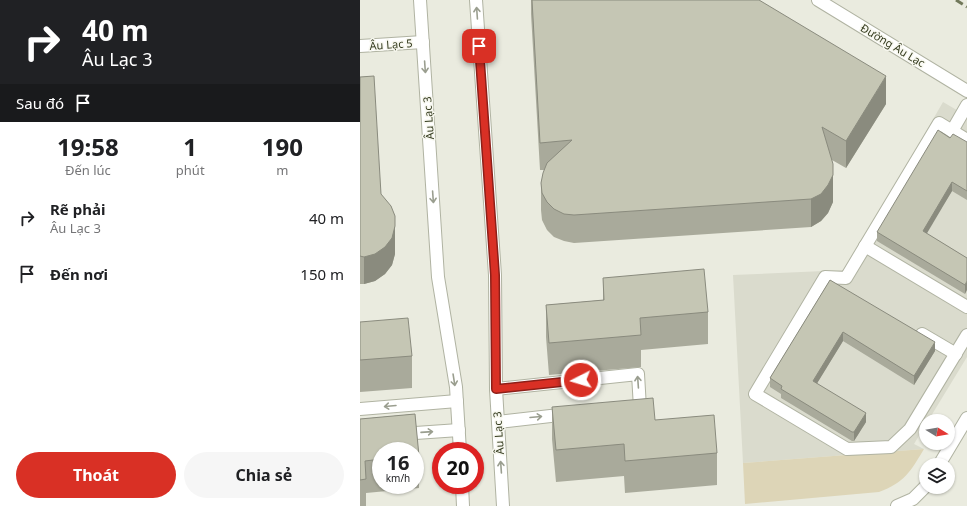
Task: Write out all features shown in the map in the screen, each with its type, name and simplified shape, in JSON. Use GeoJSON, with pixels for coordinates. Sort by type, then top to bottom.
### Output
{"type":"FeatureCollection","features":[{"type":"Feature","properties":{"kind":"street","name":"Âu Lạc 3"},"geometry":{"type":"LineString","coordinates":[[420,0],[438,277],[456,401],[459,442]]}},
{"type":"Feature","properties":{"kind":"street","name":"Âu Lạc 3"},"geometry":{"type":"LineString","coordinates":[[476,0],[495,275],[496,389],[503,506]]}},
{"type":"Feature","properties":{"kind":"street","name":"Đường Âu Lạc"},"geometry":{"type":"LineString","coordinates":[[818,0],[967,91]]}},
{"type":"Feature","properties":{"kind":"street","name":"Âu Lạc 5"},"geometry":{"type":"LineString","coordinates":[[360,46],[423,42]]}},
{"type":"Feature","properties":{"kind":"street"},"geometry":{"type":"LineString","coordinates":[[952,131],[967,105]]}},
{"type":"Feature","properties":{"kind":"street"},"geometry":{"type":"LineString","coordinates":[[825,277],[846,278],[939,124],[967,140]]}},
{"type":"Feature","properties":{"kind":"street"},"geometry":{"type":"LineString","coordinates":[[865,246],[967,307]]}},
{"type":"Feature","properties":{"kind":"street"},"geometry":{"type":"LineString","coordinates":[[825,277],[846,289]]}},
{"type":"Feature","properties":{"kind":"street"},"geometry":{"type":"LineString","coordinates":[[825,277],[755,394],[847,449],[891,447],[910,429],[919,423]]}},
{"type":"Feature","properties":{"kind":"street"},"geometry":{"type":"LineString","coordinates":[[914,330],[956,354]]}},
{"type":"Feature","properties":{"kind":"street"},"geometry":{"type":"LineString","coordinates":[[925,414],[967,335]]}},
{"type":"Feature","properties":{"kind":"street"},"geometry":{"type":"LineString","coordinates":[[496,389],[638,374],[640,408],[624,409]]}},
{"type":"Feature","properties":{"kind":"street"},"geometry":{"type":"LineString","coordinates":[[360,409],[456,401]]}},
{"type":"Feature","properties":{"kind":"street"},"geometry":{"type":"LineString","coordinates":[[498,422],[577,414]]}},
{"type":"Feature","properties":{"kind":"street"},"geometry":{"type":"LineString","coordinates":[[955,434],[967,418]]}},
{"type":"Feature","properties":{"kind":"street"},"geometry":{"type":"LineString","coordinates":[[389,435],[458,430]]}},
{"type":"Feature","properties":{"kind":"street"},"geometry":{"type":"LineString","coordinates":[[897,506],[913,499],[919,493]]}},
{"type":"Feature","properties":{"kind":"street"},"geometry":{"type":"LineString","coordinates":[[462,494],[463,506]]}},
{"type":"Feature","properties":{"kind":"shaded area"},"geometry":{"type":"Polygon","coordinates":[[[943,102],[967,116],[967,357],[932,414],[919,414],[919,436],[914,444],[919,446],[919,449],[743,463],[733,275],[846,270],[943,102]]]}},
{"type":"Feature","properties":{"kind":"shaded area"},"geometry":{"type":"Polygon","coordinates":[[[923,450],[911,470],[901,480],[895,485],[879,492],[745,504],[743,463],[923,450]]]}},
{"type":"Feature","properties":{"kind":"building"},"geometry":{"type":"Polygon","coordinates":[[[532,0],[759,0],[886,76],[846,141],[822,127],[833,164],[833,175],[821,194],[811,199],[574,215],[564,214],[554,209],[547,202],[542,193],[541,183],[547,163],[572,140],[540,143],[532,0]]]}},
{"type":"Feature","properties":{"kind":"building"},"geometry":{"type":"Polygon","coordinates":[[[374,76],[381,194],[391,206],[395,216],[395,226],[392,238],[385,247],[375,254],[364,257],[360,256],[360,77],[374,76]]]}},
{"type":"Feature","properties":{"kind":"building"},"geometry":{"type":"Polygon","coordinates":[[[938,130],[950,138],[953,134],[967,142],[967,191],[952,182],[923,231],[967,258],[967,281],[965,285],[877,232],[938,130]]]}},
{"type":"Feature","properties":{"kind":"building"},"geometry":{"type":"Polygon","coordinates":[[[704,269],[708,312],[640,318],[641,335],[549,343],[546,305],[604,300],[603,278],[704,269]]]}},
{"type":"Feature","properties":{"kind":"building"},"geometry":{"type":"Polygon","coordinates":[[[830,280],[935,342],[914,376],[843,332],[813,381],[866,413],[854,432],[781,389],[782,386],[770,378],[830,280]]]}},
{"type":"Feature","properties":{"kind":"building"},"geometry":{"type":"Polygon","coordinates":[[[408,318],[412,356],[360,360],[360,322],[408,318]]]}},
{"type":"Feature","properties":{"kind":"building"},"geometry":{"type":"Polygon","coordinates":[[[653,398],[655,420],[714,415],[717,453],[625,461],[624,444],[556,450],[552,407],[653,398]]]}},
{"type":"Feature","properties":{"kind":"building"},"geometry":{"type":"Polygon","coordinates":[[[415,414],[418,442],[372,442],[372,460],[365,461],[366,479],[360,480],[360,419],[415,414]]]}},
{"type":"Feature","properties":{"kind":"railway"},"geometry":{"type":"LineString","coordinates":[[956,0],[967,7]]}},
{"type":"Feature","properties":{"kind":"route"},"geometry":{"type":"LineString","coordinates":[[479,46],[495,275],[496,389],[581,380]]}}]}
